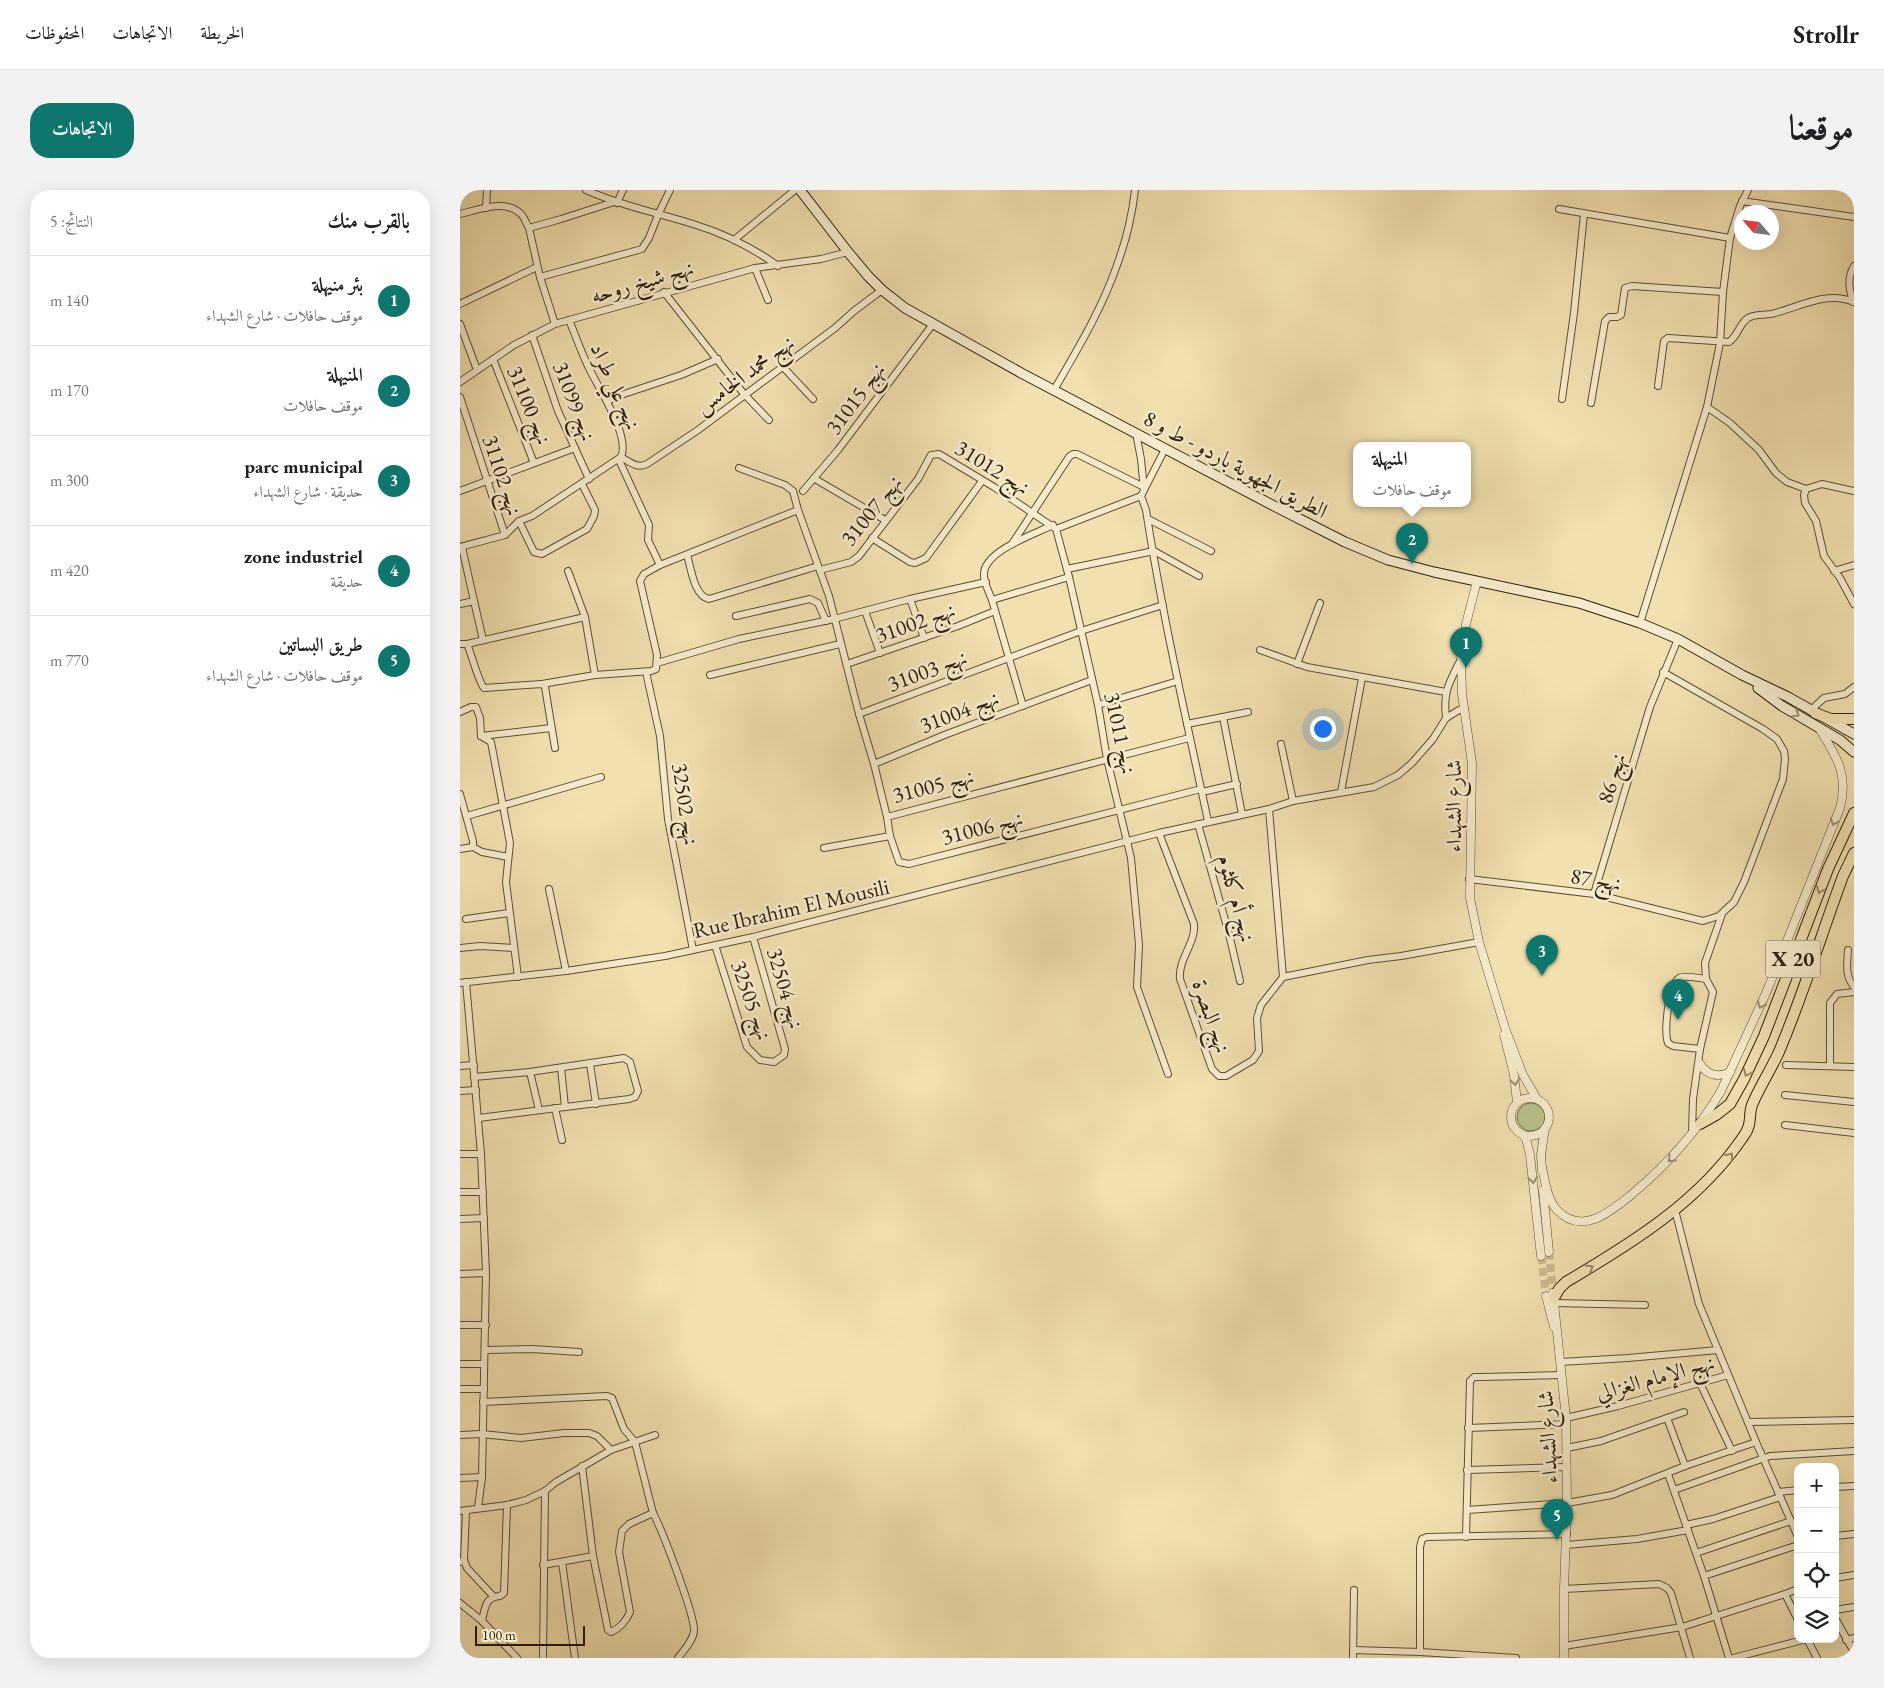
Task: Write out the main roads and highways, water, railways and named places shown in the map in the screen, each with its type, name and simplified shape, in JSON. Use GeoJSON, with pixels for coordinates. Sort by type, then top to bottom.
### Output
{"type":"FeatureCollection","features":[{"type":"Feature","properties":{"kind":"highway"},"geometry":{"type":"LineString","coordinates":[[1813,712],[1831,719],[1854,719]]}},
{"type":"Feature","properties":{"kind":"highway","name":"X 20"},"geometry":{"type":"LineString","coordinates":[[1700,1124],[1730,1104],[1744,1079],[1764,1036],[1828,869],[1854,814]]}},
{"type":"Feature","properties":{"kind":"highway","name":"X 20"},"geometry":{"type":"LineString","coordinates":[[1552,1297],[1566,1282],[1627,1246],[1675,1210],[1712,1176],[1740,1142],[1750,1124],[1751,1107],[1778,1053],[1840,885],[1854,853]]}},
{"type":"Feature","properties":{"kind":"main road","name":"الطريق الجهوية باردو - ط و 8"},"geometry":{"type":"LineString","coordinates":[[800,190],[848,252],[882,290],[905,308],[1054,390],[1302,520],[1373,555],[1403,564],[1580,603],[1640,623],[1678,638],[1742,676],[1854,734]]}},
{"type":"Feature","properties":{"kind":"main road","name":"الطريق الجهوية باردو - ط و 8"},"geometry":{"type":"LineString","coordinates":[[1742,676],[1782,706],[1847,745],[1854,752]]}},
{"type":"Feature","properties":{"kind":"tunnel"},"geometry":{"type":"LineString","coordinates":[[1549,1252],[1553,1291]]}},
{"type":"Feature","properties":{"kind":"tunnel"},"geometry":{"type":"LineString","coordinates":[[1541,1256],[1546,1296]]}},
{"type":"Feature","properties":{"kind":"place","name":"المنيهلة"},"geometry":{"type":"Point","coordinates":[1412,564]}},
{"type":"Feature","properties":{"kind":"place","name":"بئر منيهلة"},"geometry":{"type":"Point","coordinates":[1466,668]}},
{"type":"Feature","properties":{"kind":"place","name":"parc municipal"},"geometry":{"type":"Point","coordinates":[1542,976]}},
{"type":"Feature","properties":{"kind":"place","name":"zone industriel"},"geometry":{"type":"Point","coordinates":[1678,1020]}},
{"type":"Feature","properties":{"kind":"place","name":"طريق البساتين"},"geometry":{"type":"Point","coordinates":[1557,1540]}}]}
